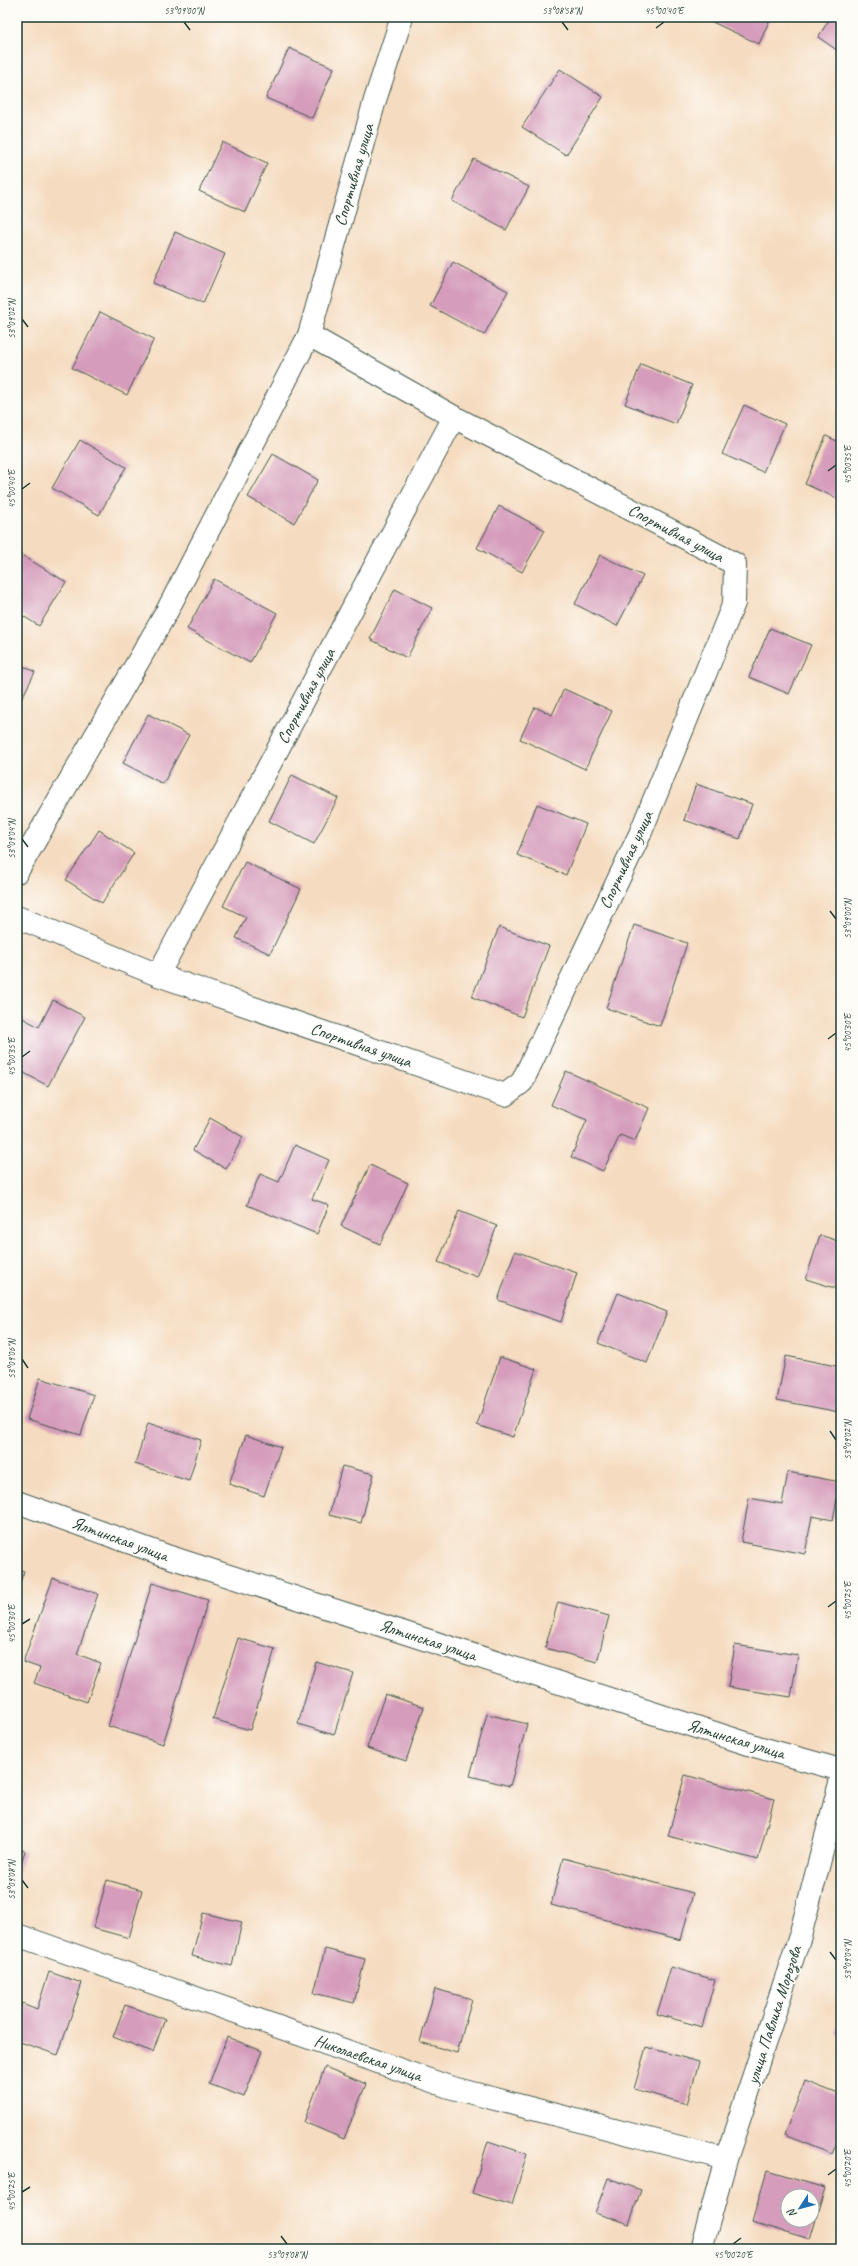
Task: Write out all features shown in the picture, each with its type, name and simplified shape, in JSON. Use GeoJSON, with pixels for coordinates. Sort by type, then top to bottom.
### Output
{"type":"FeatureCollection","features":[{"type":"Feature","properties":{"kind":"street","name":"Спортивная улица"},"geometry":{"type":"LineString","coordinates":[[17,872],[166,612],[308,335],[375,100],[402,17]]}},
{"type":"Feature","properties":{"kind":"street","name":"Спортивная улица"},"geometry":{"type":"LineString","coordinates":[[17,917],[158,975],[505,1096],[522,1082],[643,826],[734,603],[735,564],[454,417],[308,335]]}},
{"type":"Feature","properties":{"kind":"street","name":"Спортивная улица"},"geometry":{"type":"LineString","coordinates":[[158,975],[454,417]]}},
{"type":"Feature","properties":{"kind":"street","name":"Ялтинская улица"},"geometry":{"type":"LineString","coordinates":[[17,1502],[178,1560],[758,1747],[841,1770]]}},
{"type":"Feature","properties":{"kind":"street","name":"улица Павлика Морозова"},"geometry":{"type":"LineString","coordinates":[[701,2249],[726,2159],[800,1936],[841,1779]]}},
{"type":"Feature","properties":{"kind":"street","name":"Николаевская улица"},"geometry":{"type":"LineString","coordinates":[[17,1935],[449,2087],[726,2159]]}},
{"type":"Feature","properties":{"kind":"building"},"geometry":{"type":"Polygon","coordinates":[[[702,17],[771,17],[759,44],[702,17]]]}},
{"type":"Feature","properties":{"kind":"building"},"geometry":{"type":"Polygon","coordinates":[[[831,17],[841,17],[841,53],[818,37],[831,17]]]}},
{"type":"Feature","properties":{"kind":"building"},"geometry":{"type":"Polygon","coordinates":[[[289,48],[334,68],[312,118],[266,98],[289,48]]]}},
{"type":"Feature","properties":{"kind":"building"},"geometry":{"type":"Polygon","coordinates":[[[560,69],[603,97],[566,155],[522,127],[560,69]]]}},
{"type":"Feature","properties":{"kind":"building"},"geometry":{"type":"Polygon","coordinates":[[[222,142],[267,163],[245,212],[199,191],[222,142]]]}},
{"type":"Feature","properties":{"kind":"building"},"geometry":{"type":"Polygon","coordinates":[[[474,159],[529,187],[506,230],[452,201],[474,159]]]}},
{"type":"Feature","properties":{"kind":"building"},"geometry":{"type":"Polygon","coordinates":[[[175,232],[225,254],[203,304],[153,283],[175,232]]]}},
{"type":"Feature","properties":{"kind":"building"},"geometry":{"type":"Polygon","coordinates":[[[453,262],[508,291],[484,335],[430,306],[453,262]]]}},
{"type":"Feature","properties":{"kind":"building"},"geometry":{"type":"Polygon","coordinates":[[[100,312],[154,339],[127,395],[72,368],[100,312]]]}},
{"type":"Feature","properties":{"kind":"building"},"geometry":{"type":"Polygon","coordinates":[[[641,364],[692,385],[676,424],[625,404],[641,364]]]}},
{"type":"Feature","properties":{"kind":"building"},"geometry":{"type":"Polygon","coordinates":[[[744,405],[785,424],[763,472],[722,454],[744,405]]]}},
{"type":"Feature","properties":{"kind":"building"},"geometry":{"type":"Polygon","coordinates":[[[826,436],[841,443],[841,500],[805,484],[826,436]]]}},
{"type":"Feature","properties":{"kind":"building"},"geometry":{"type":"Polygon","coordinates":[[[80,440],[126,467],[99,515],[52,488],[80,440]]]}},
{"type":"Feature","properties":{"kind":"building"},"geometry":{"type":"Polygon","coordinates":[[[273,454],[318,480],[294,523],[248,497],[273,454]]]}},
{"type":"Feature","properties":{"kind":"building"},"geometry":{"type":"Polygon","coordinates":[[[499,506],[545,530],[522,572],[477,548],[499,506]]]}},
{"type":"Feature","properties":{"kind":"building"},"geometry":{"type":"Polygon","coordinates":[[[17,552],[66,582],[39,626],[17,612],[17,552]]]}},
{"type":"Feature","properties":{"kind":"building"},"geometry":{"type":"Polygon","coordinates":[[[600,555],[643,576],[617,626],[575,604],[600,555]]]}},
{"type":"Feature","properties":{"kind":"building"},"geometry":{"type":"Polygon","coordinates":[[[214,579],[277,613],[250,663],[187,629],[214,579]]]}},
{"type":"Feature","properties":{"kind":"building"},"geometry":{"type":"Polygon","coordinates":[[[395,589],[432,608],[407,658],[370,639],[395,589]]]}},
{"type":"Feature","properties":{"kind":"building"},"geometry":{"type":"Polygon","coordinates":[[[770,628],[811,645],[789,694],[749,677],[770,628]]]}},
{"type":"Feature","properties":{"kind":"building"},"geometry":{"type":"Polygon","coordinates":[[[17,663],[35,672],[17,708],[17,663]]]}},
{"type":"Feature","properties":{"kind":"building"},"geometry":{"type":"Polygon","coordinates":[[[564,689],[612,711],[585,769],[520,739],[535,707],[552,715],[564,689]]]}},
{"type":"Feature","properties":{"kind":"building"},"geometry":{"type":"Polygon","coordinates":[[[148,714],[189,735],[163,784],[123,763],[148,714]]]}},
{"type":"Feature","properties":{"kind":"building"},"geometry":{"type":"Polygon","coordinates":[[[292,775],[338,798],[314,844],[269,821],[292,775]]]}},
{"type":"Feature","properties":{"kind":"building"},"geometry":{"type":"Polygon","coordinates":[[[696,784],[752,804],[740,839],[684,820],[696,784]]]}},
{"type":"Feature","properties":{"kind":"building"},"geometry":{"type":"Polygon","coordinates":[[[537,804],[586,824],[566,875],[517,855],[537,804]]]}},
{"type":"Feature","properties":{"kind":"building"},"geometry":{"type":"Polygon","coordinates":[[[99,830],[134,853],[102,903],[66,880],[99,830]]]}},
{"type":"Feature","properties":{"kind":"building"},"geometry":{"type":"Polygon","coordinates":[[[245,862],[301,889],[270,954],[236,938],[246,917],[223,906],[245,862]]]}},
{"type":"Feature","properties":{"kind":"building"},"geometry":{"type":"Polygon","coordinates":[[[634,925],[687,943],[660,1026],[606,1008],[634,925]]]}},
{"type":"Feature","properties":{"kind":"building"},"geometry":{"type":"Polygon","coordinates":[[[499,927],[549,946],[522,1017],[472,997],[499,927]]]}},
{"type":"Feature","properties":{"kind":"building"},"geometry":{"type":"Polygon","coordinates":[[[53,1000],[85,1017],[48,1086],[17,1069],[17,1015],[39,1027],[53,1000]]]}},
{"type":"Feature","properties":{"kind":"building"},"geometry":{"type":"Polygon","coordinates":[[[566,1071],[649,1108],[635,1141],[620,1135],[603,1171],[571,1157],[587,1120],[551,1105],[566,1071]]]}},
{"type":"Feature","properties":{"kind":"building"},"geometry":{"type":"Polygon","coordinates":[[[210,1118],[243,1137],[226,1169],[193,1150],[210,1118]]]}},
{"type":"Feature","properties":{"kind":"building"},"geometry":{"type":"Polygon","coordinates":[[[295,1145],[329,1160],[312,1199],[329,1205],[317,1234],[247,1205],[260,1174],[279,1182],[295,1145]]]}},
{"type":"Feature","properties":{"kind":"building"},"geometry":{"type":"Polygon","coordinates":[[[370,1165],[408,1183],[380,1244],[341,1226],[370,1165]]]}},
{"type":"Feature","properties":{"kind":"building"},"geometry":{"type":"Polygon","coordinates":[[[459,1211],[497,1226],[477,1277],[438,1262],[459,1211]]]}},
{"type":"Feature","properties":{"kind":"building"},"geometry":{"type":"Polygon","coordinates":[[[820,1235],[841,1242],[841,1290],[806,1279],[820,1235]]]}},
{"type":"Feature","properties":{"kind":"building"},"geometry":{"type":"Polygon","coordinates":[[[515,1251],[577,1273],[561,1322],[498,1300],[515,1251]]]}},
{"type":"Feature","properties":{"kind":"building"},"geometry":{"type":"Polygon","coordinates":[[[618,1293],[667,1312],[647,1363],[598,1343],[618,1293]]]}},
{"type":"Feature","properties":{"kind":"building"},"geometry":{"type":"Polygon","coordinates":[[[786,1356],[841,1367],[841,1400],[839,1412],[777,1400],[786,1356]]]}},
{"type":"Feature","properties":{"kind":"building"},"geometry":{"type":"Polygon","coordinates":[[[500,1357],[536,1369],[513,1437],[477,1425],[500,1357]]]}},
{"type":"Feature","properties":{"kind":"building"},"geometry":{"type":"Polygon","coordinates":[[[40,1378],[94,1395],[81,1435],[27,1419],[40,1378]]]}},
{"type":"Feature","properties":{"kind":"building"},"geometry":{"type":"Polygon","coordinates":[[[148,1423],[201,1440],[189,1481],[135,1464],[148,1423]]]}},
{"type":"Feature","properties":{"kind":"building"},"geometry":{"type":"Polygon","coordinates":[[[246,1435],[281,1447],[264,1496],[229,1484],[246,1435]]]}},
{"type":"Feature","properties":{"kind":"building"},"geometry":{"type":"Polygon","coordinates":[[[342,1466],[374,1474],[361,1523],[329,1515],[342,1466]]]}},
{"type":"Feature","properties":{"kind":"building"},"geometry":{"type":"Polygon","coordinates":[[[788,1472],[840,1482],[833,1520],[812,1516],[805,1554],[741,1542],[749,1498],[782,1504],[788,1472]]]}},
{"type":"Feature","properties":{"kind":"building"},"geometry":{"type":"Polygon","coordinates":[[[17,1569],[24,1571],[17,1592],[17,1569]]]}},
{"type":"Feature","properties":{"kind":"building"},"geometry":{"type":"Polygon","coordinates":[[[53,1578],[98,1594],[77,1654],[101,1663],[87,1702],[34,1683],[40,1668],[23,1662],[53,1578]]]}},
{"type":"Feature","properties":{"kind":"building"},"geometry":{"type":"Polygon","coordinates":[[[152,1583],[208,1600],[163,1744],[108,1726],[152,1583]]]}},
{"type":"Feature","properties":{"kind":"building"},"geometry":{"type":"Polygon","coordinates":[[[558,1602],[609,1616],[597,1662],[545,1648],[558,1602]]]}},
{"type":"Feature","properties":{"kind":"building"},"geometry":{"type":"Polygon","coordinates":[[[238,1638],[275,1649],[250,1730],[213,1719],[238,1638]]]}},
{"type":"Feature","properties":{"kind":"building"},"geometry":{"type":"Polygon","coordinates":[[[735,1645],[798,1655],[791,1697],[728,1687],[735,1645]]]}},
{"type":"Feature","properties":{"kind":"building"},"geometry":{"type":"Polygon","coordinates":[[[316,1662],[353,1673],[334,1735],[298,1724],[316,1662]]]}},
{"type":"Feature","properties":{"kind":"building"},"geometry":{"type":"Polygon","coordinates":[[[385,1694],[424,1707],[406,1761],[367,1748],[385,1694]]]}},
{"type":"Feature","properties":{"kind":"building"},"geometry":{"type":"Polygon","coordinates":[[[487,1714],[527,1724],[510,1786],[470,1776],[487,1714]]]}},
{"type":"Feature","properties":{"kind":"building"},"geometry":{"type":"Polygon","coordinates":[[[685,1775],[774,1799],[758,1860],[668,1836],[685,1775]]]}},
{"type":"Feature","properties":{"kind":"building"},"geometry":{"type":"Polygon","coordinates":[[[17,1849],[25,1851],[17,1877],[17,1849]]]}},
{"type":"Feature","properties":{"kind":"building"},"geometry":{"type":"Polygon","coordinates":[[[563,1858],[693,1893],[681,1940],[551,1905],[563,1858]]]}},
{"type":"Feature","properties":{"kind":"building"},"geometry":{"type":"Polygon","coordinates":[[[107,1880],[142,1890],[129,1938],[93,1928],[107,1880]]]}},
{"type":"Feature","properties":{"kind":"building"},"geometry":{"type":"Polygon","coordinates":[[[203,1913],[242,1922],[232,1966],[192,1956],[203,1913]]]}},
{"type":"Feature","properties":{"kind":"building"},"geometry":{"type":"Polygon","coordinates":[[[325,1949],[365,1959],[354,2003],[314,1993],[325,1949]]]}},
{"type":"Feature","properties":{"kind":"building"},"geometry":{"type":"Polygon","coordinates":[[[671,1967],[715,1980],[702,2027],[657,2014],[671,1967]]]}},
{"type":"Feature","properties":{"kind":"building"},"geometry":{"type":"Polygon","coordinates":[[[49,1972],[82,1983],[58,2055],[17,2041],[17,2017],[22,2003],[37,2009],[49,1972]]]}},
{"type":"Feature","properties":{"kind":"building"},"geometry":{"type":"Polygon","coordinates":[[[435,1989],[472,1999],[457,2053],[420,2042],[435,1989]]]}},
{"type":"Feature","properties":{"kind":"building"},"geometry":{"type":"Polygon","coordinates":[[[125,2005],[165,2019],[153,2052],[113,2037],[125,2005]]]}},
{"type":"Feature","properties":{"kind":"building"},"geometry":{"type":"Polygon","coordinates":[[[841,2018],[841,2036],[835,2034],[841,2018]]]}},
{"type":"Feature","properties":{"kind":"building"},"geometry":{"type":"Polygon","coordinates":[[[227,2037],[262,2051],[244,2097],[209,2084],[227,2037]]]}},
{"type":"Feature","properties":{"kind":"building"},"geometry":{"type":"Polygon","coordinates":[[[646,2047],[699,2062],[687,2104],[634,2089],[646,2047]]]}},
{"type":"Feature","properties":{"kind":"building"},"geometry":{"type":"Polygon","coordinates":[[[325,2067],[366,2084],[344,2139],[304,2122],[325,2067]]]}},
{"type":"Feature","properties":{"kind":"building"},"geometry":{"type":"Polygon","coordinates":[[[805,2081],[841,2095],[841,2132],[832,2154],[784,2135],[805,2081]]]}},
{"type":"Feature","properties":{"kind":"building"},"geometry":{"type":"Polygon","coordinates":[[[488,2141],[527,2154],[512,2205],[472,2193],[488,2141]]]}},
{"type":"Feature","properties":{"kind":"building"},"geometry":{"type":"Polygon","coordinates":[[[767,2171],[825,2188],[820,2205],[820,2188],[780,2188],[780,2228],[813,2228],[810,2239],[752,2222],[767,2171]]]}},
{"type":"Feature","properties":{"kind":"building"},"geometry":{"type":"Polygon","coordinates":[[[608,2178],[641,2190],[629,2224],[595,2213],[608,2178]]]}}]}
